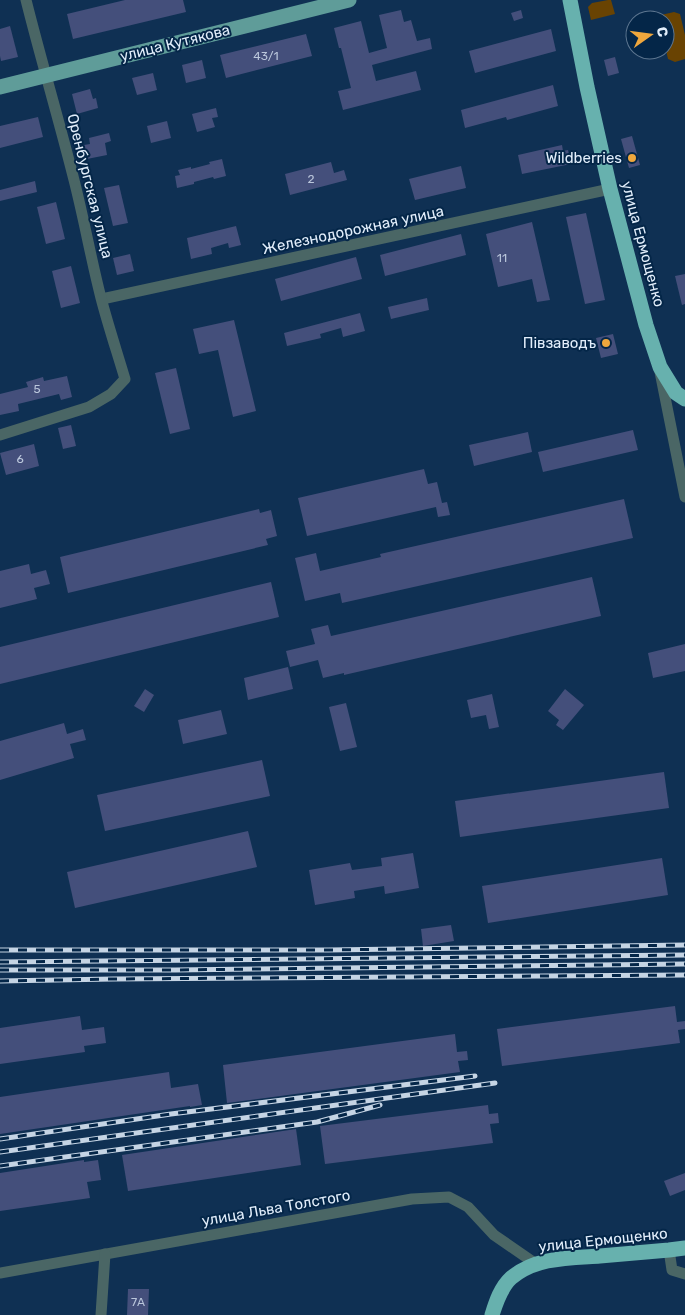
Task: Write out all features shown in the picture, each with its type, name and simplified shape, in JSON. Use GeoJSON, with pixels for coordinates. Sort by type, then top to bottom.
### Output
{"type":"FeatureCollection","features":[{"type":"Feature","properties":{"kind":"highway","name":"улица Ермощенко"},"geometry":{"type":"LineString","coordinates":[[570,0],[610,189],[646,325],[660,367],[676,392],[685,399]]}},
{"type":"Feature","properties":{"kind":"highway","name":"улица Ермощенко"},"geometry":{"type":"LineString","coordinates":[[492,1315],[502,1289],[510,1278],[536,1264],[564,1259],[685,1248]]}},
{"type":"Feature","properties":{"kind":"main road","name":"улица Кутякова"},"geometry":{"type":"LineString","coordinates":[[0,87],[349,0]]}},
{"type":"Feature","properties":{"kind":"street","name":"Оренбургская улица"},"geometry":{"type":"LineString","coordinates":[[0,435],[89,407],[111,394],[125,379],[102,299],[74,180],[26,0]]}},
{"type":"Feature","properties":{"kind":"street","name":"Железнодорожная улица"},"geometry":{"type":"LineString","coordinates":[[102,299],[610,189]]}},
{"type":"Feature","properties":{"kind":"street"},"geometry":{"type":"LineString","coordinates":[[660,367],[685,496]]}},
{"type":"Feature","properties":{"kind":"street","name":"улица Льва Толстого"},"geometry":{"type":"LineString","coordinates":[[0,1273],[412,1199],[448,1197],[468,1207],[494,1235],[536,1264]]}},
{"type":"Feature","properties":{"kind":"street"},"geometry":{"type":"LineString","coordinates":[[669,1250],[672,1270],[685,1274]]}},
{"type":"Feature","properties":{"kind":"street"},"geometry":{"type":"LineString","coordinates":[[101,1315],[105,1254]]}},
{"type":"Feature","properties":{"kind":"shaded area"},"geometry":{"type":"Polygon","coordinates":[[[611,0],[615,14],[591,20],[588,7],[592,3],[611,0]]]}},
{"type":"Feature","properties":{"kind":"shaded area"},"geometry":{"type":"Polygon","coordinates":[[[675,12],[680,14],[685,35],[685,59],[675,62],[670,60],[675,60],[675,12]]]}},
{"type":"Feature","properties":{"kind":"building"},"geometry":{"type":"Polygon","coordinates":[[[125,0],[183,0],[186,12],[73,39],[67,14],[125,0]]]}},
{"type":"Feature","properties":{"kind":"building"},"geometry":{"type":"Polygon","coordinates":[[[401,10],[404,22],[411,20],[417,41],[430,38],[432,49],[372,65],[376,81],[416,71],[421,90],[343,110],[338,91],[351,88],[334,28],[361,21],[369,53],[387,48],[379,15],[401,10]]]}},
{"type":"Feature","properties":{"kind":"building"},"geometry":{"type":"Polygon","coordinates":[[[521,10],[523,18],[514,21],[511,13],[521,10]]]}},
{"type":"Feature","properties":{"kind":"building"},"geometry":{"type":"Polygon","coordinates":[[[10,26],[18,57],[1,61],[0,29],[10,26]]]}},
{"type":"Feature","properties":{"kind":"building"},"geometry":{"type":"Polygon","coordinates":[[[551,29],[556,51],[475,73],[469,51],[551,29]]]}},
{"type":"Feature","properties":{"kind":"building"},"geometry":{"type":"Polygon","coordinates":[[[306,34],[312,56],[226,78],[220,55],[306,34]]]}},
{"type":"Feature","properties":{"kind":"building"},"geometry":{"type":"Polygon","coordinates":[[[615,57],[619,73],[608,76],[604,60],[615,57]]]}},
{"type":"Feature","properties":{"kind":"building"},"geometry":{"type":"Polygon","coordinates":[[[202,60],[206,78],[186,83],[182,65],[202,60]]]}},
{"type":"Feature","properties":{"kind":"building"},"geometry":{"type":"Polygon","coordinates":[[[153,73],[157,90],[137,95],[132,78],[153,73]]]}},
{"type":"Feature","properties":{"kind":"building"},"geometry":{"type":"Polygon","coordinates":[[[553,85],[558,106],[507,120],[506,117],[465,128],[461,110],[553,85]]]}},
{"type":"Feature","properties":{"kind":"building"},"geometry":{"type":"Polygon","coordinates":[[[90,89],[93,99],[96,98],[98,108],[77,114],[72,94],[90,89]]]}},
{"type":"Feature","properties":{"kind":"building"},"geometry":{"type":"Polygon","coordinates":[[[216,108],[218,117],[212,118],[215,127],[197,132],[192,114],[216,108]]]}},
{"type":"Feature","properties":{"kind":"building"},"geometry":{"type":"Polygon","coordinates":[[[38,117],[43,137],[0,148],[0,126],[38,117]]]}},
{"type":"Feature","properties":{"kind":"building"},"geometry":{"type":"Polygon","coordinates":[[[167,121],[171,138],[151,143],[147,126],[167,121]]]}},
{"type":"Feature","properties":{"kind":"building"},"geometry":{"type":"Polygon","coordinates":[[[109,133],[111,141],[105,143],[107,155],[87,159],[84,145],[90,144],[89,138],[109,133]]]}},
{"type":"Feature","properties":{"kind":"building"},"geometry":{"type":"Polygon","coordinates":[[[632,136],[640,165],[629,168],[621,139],[632,136]]]}},
{"type":"Feature","properties":{"kind":"building"},"geometry":{"type":"Polygon","coordinates":[[[562,145],[563,151],[568,150],[571,164],[522,174],[518,155],[562,145]]]}},
{"type":"Feature","properties":{"kind":"building"},"geometry":{"type":"Polygon","coordinates":[[[222,159],[226,176],[214,179],[213,177],[177,188],[175,176],[180,175],[178,170],[191,167],[191,169],[222,159]]]}},
{"type":"Feature","properties":{"kind":"building"},"geometry":{"type":"Polygon","coordinates":[[[331,162],[334,173],[344,170],[347,180],[290,195],[285,174],[331,162]]]}},
{"type":"Feature","properties":{"kind":"building"},"geometry":{"type":"Polygon","coordinates":[[[461,166],[466,188],[415,200],[409,179],[461,166]]]}},
{"type":"Feature","properties":{"kind":"building"},"geometry":{"type":"Polygon","coordinates":[[[35,181],[37,192],[0,201],[0,190],[35,181]]]}},
{"type":"Feature","properties":{"kind":"building"},"geometry":{"type":"Polygon","coordinates":[[[119,185],[128,223],[113,226],[104,188],[119,185]]]}},
{"type":"Feature","properties":{"kind":"building"},"geometry":{"type":"Polygon","coordinates":[[[56,202],[65,239],[46,244],[37,207],[56,202]]]}},
{"type":"Feature","properties":{"kind":"building"},"geometry":{"type":"Polygon","coordinates":[[[586,213],[605,300],[585,304],[566,217],[586,213]]]}},
{"type":"Feature","properties":{"kind":"building"},"geometry":{"type":"Polygon","coordinates":[[[532,222],[550,300],[537,302],[532,279],[498,287],[486,234],[532,222]]]}},
{"type":"Feature","properties":{"kind":"building"},"geometry":{"type":"Polygon","coordinates":[[[236,226],[241,245],[229,248],[228,243],[211,248],[212,254],[191,259],[187,238],[236,226]]]}},
{"type":"Feature","properties":{"kind":"building"},"geometry":{"type":"Polygon","coordinates":[[[461,234],[466,255],[385,276],[380,255],[461,234]]]}},
{"type":"Feature","properties":{"kind":"building"},"geometry":{"type":"Polygon","coordinates":[[[130,254],[134,271],[117,275],[113,258],[130,254]]]}},
{"type":"Feature","properties":{"kind":"building"},"geometry":{"type":"Polygon","coordinates":[[[356,257],[362,279],[281,301],[275,279],[356,257]]]}},
{"type":"Feature","properties":{"kind":"building"},"geometry":{"type":"Polygon","coordinates":[[[71,266],[80,303],[61,308],[52,271],[71,266]]]}},
{"type":"Feature","properties":{"kind":"building"},"geometry":{"type":"Polygon","coordinates":[[[685,274],[685,304],[682,305],[675,276],[685,274]]]}},
{"type":"Feature","properties":{"kind":"building"},"geometry":{"type":"Polygon","coordinates":[[[427,298],[429,310],[391,319],[388,307],[427,298]]]}},
{"type":"Feature","properties":{"kind":"building"},"geometry":{"type":"Polygon","coordinates":[[[360,313],[365,331],[343,337],[341,328],[320,334],[321,338],[287,346],[284,333],[360,313]]]}},
{"type":"Feature","properties":{"kind":"building"},"geometry":{"type":"Polygon","coordinates":[[[234,320],[256,411],[233,417],[218,350],[199,354],[193,329],[234,320]]]}},
{"type":"Feature","properties":{"kind":"building"},"geometry":{"type":"Polygon","coordinates":[[[613,334],[618,354],[601,358],[596,338],[613,334]]]}},
{"type":"Feature","properties":{"kind":"building"},"geometry":{"type":"Polygon","coordinates":[[[176,368],[190,429],[170,434],[155,373],[176,368]]]}},
{"type":"Feature","properties":{"kind":"building"},"geometry":{"type":"Polygon","coordinates":[[[67,376],[72,397],[61,400],[59,394],[18,404],[19,411],[0,415],[0,394],[28,387],[26,382],[43,377],[44,381],[67,376]]]}},
{"type":"Feature","properties":{"kind":"building"},"geometry":{"type":"Polygon","coordinates":[[[71,425],[76,446],[63,449],[58,428],[71,425]]]}},
{"type":"Feature","properties":{"kind":"building"},"geometry":{"type":"Polygon","coordinates":[[[633,430],[638,450],[543,472],[538,452],[633,430]]]}},
{"type":"Feature","properties":{"kind":"building"},"geometry":{"type":"Polygon","coordinates":[[[528,432],[532,452],[474,466],[469,445],[528,432]]]}},
{"type":"Feature","properties":{"kind":"building"},"geometry":{"type":"Polygon","coordinates":[[[34,444],[39,466],[6,475],[0,453],[34,444]]]}},
{"type":"Feature","properties":{"kind":"building"},"geometry":{"type":"Polygon","coordinates":[[[424,469],[428,484],[437,482],[442,503],[447,502],[450,515],[438,517],[436,507],[307,536],[298,498],[424,469]]]}},
{"type":"Feature","properties":{"kind":"building"},"geometry":{"type":"Polygon","coordinates":[[[624,499],[633,538],[342,603],[340,593],[305,601],[295,558],[316,553],[320,571],[381,557],[380,554],[624,499]]]}},
{"type":"Feature","properties":{"kind":"building"},"geometry":{"type":"Polygon","coordinates":[[[259,509],[260,513],[271,510],[277,536],[266,539],[268,545],[68,593],[60,557],[259,509]]]}},
{"type":"Feature","properties":{"kind":"building"},"geometry":{"type":"Polygon","coordinates":[[[29,564],[31,574],[46,570],[50,584],[34,588],[37,599],[0,608],[0,571],[29,564]]]}},
{"type":"Feature","properties":{"kind":"building"},"geometry":{"type":"Polygon","coordinates":[[[592,577],[601,616],[344,675],[344,673],[323,678],[318,660],[290,667],[286,651],[315,644],[311,629],[328,625],[331,636],[592,577]]]}},
{"type":"Feature","properties":{"kind":"building"},"geometry":{"type":"Polygon","coordinates":[[[271,582],[279,617],[0,684],[0,647],[271,582]]]}},
{"type":"Feature","properties":{"kind":"building"},"geometry":{"type":"Polygon","coordinates":[[[685,644],[685,671],[653,678],[648,653],[685,644]]]}},
{"type":"Feature","properties":{"kind":"building"},"geometry":{"type":"Polygon","coordinates":[[[288,667],[293,689],[248,700],[244,678],[288,667]]]}},
{"type":"Feature","properties":{"kind":"building"},"geometry":{"type":"Polygon","coordinates":[[[145,689],[154,695],[144,712],[134,706],[145,689]]]}},
{"type":"Feature","properties":{"kind":"building"},"geometry":{"type":"Polygon","coordinates":[[[565,689],[584,705],[563,730],[556,725],[559,720],[548,711],[565,689]]]}},
{"type":"Feature","properties":{"kind":"building"},"geometry":{"type":"Polygon","coordinates":[[[492,694],[499,727],[489,729],[486,715],[471,718],[467,700],[492,694]]]}},
{"type":"Feature","properties":{"kind":"building"},"geometry":{"type":"Polygon","coordinates":[[[346,703],[357,747],[340,751],[329,707],[346,703]]]}},
{"type":"Feature","properties":{"kind":"building"},"geometry":{"type":"Polygon","coordinates":[[[221,710],[227,734],[183,744],[178,720],[221,710]]]}},
{"type":"Feature","properties":{"kind":"building"},"geometry":{"type":"Polygon","coordinates":[[[64,723],[67,734],[83,729],[86,740],[70,744],[74,758],[0,780],[0,741],[64,723]]]}},
{"type":"Feature","properties":{"kind":"building"},"geometry":{"type":"Polygon","coordinates":[[[262,760],[270,796],[105,831],[97,795],[262,760]]]}},
{"type":"Feature","properties":{"kind":"building"},"geometry":{"type":"Polygon","coordinates":[[[664,772],[669,808],[460,837],[455,801],[664,772]]]}},
{"type":"Feature","properties":{"kind":"building"},"geometry":{"type":"Polygon","coordinates":[[[248,831],[257,867],[75,908],[67,872],[248,831]]]}},
{"type":"Feature","properties":{"kind":"building"},"geometry":{"type":"Polygon","coordinates":[[[413,853],[419,888],[385,894],[384,886],[354,891],[355,898],[315,905],[309,870],[350,863],[352,870],[382,866],[381,858],[413,853]]]}},
{"type":"Feature","properties":{"kind":"building"},"geometry":{"type":"Polygon","coordinates":[[[662,858],[668,895],[488,923],[482,886],[662,858]]]}},
{"type":"Feature","properties":{"kind":"building"},"geometry":{"type":"Polygon","coordinates":[[[451,925],[454,941],[423,946],[421,929],[451,925]]]}},
{"type":"Feature","properties":{"kind":"building"},"geometry":{"type":"Polygon","coordinates":[[[675,1006],[677,1022],[685,1021],[685,1029],[678,1030],[680,1043],[502,1066],[497,1029],[675,1006]]]}},
{"type":"Feature","properties":{"kind":"building"},"geometry":{"type":"Polygon","coordinates":[[[80,1016],[82,1030],[104,1027],[106,1043],[84,1046],[85,1052],[0,1064],[0,1028],[80,1016]]]}},
{"type":"Feature","properties":{"kind":"building"},"geometry":{"type":"Polygon","coordinates":[[[455,1034],[457,1052],[467,1051],[468,1060],[458,1061],[460,1072],[227,1103],[223,1065],[455,1034]]]}},
{"type":"Feature","properties":{"kind":"building"},"geometry":{"type":"Polygon","coordinates":[[[169,1072],[171,1088],[198,1084],[202,1105],[0,1134],[0,1097],[169,1072]]]}},
{"type":"Feature","properties":{"kind":"building"},"geometry":{"type":"Polygon","coordinates":[[[488,1105],[489,1114],[498,1113],[499,1123],[490,1124],[493,1143],[325,1164],[320,1126],[488,1105]]]}},
{"type":"Feature","properties":{"kind":"building"},"geometry":{"type":"Polygon","coordinates":[[[296,1129],[301,1165],[128,1191],[122,1155],[296,1129]]]}},
{"type":"Feature","properties":{"kind":"building"},"geometry":{"type":"Polygon","coordinates":[[[84,1160],[84,1162],[98,1160],[101,1180],[87,1182],[90,1198],[0,1211],[0,1173],[84,1160]]]}},
{"type":"Feature","properties":{"kind":"building"},"geometry":{"type":"Polygon","coordinates":[[[685,1173],[685,1190],[670,1196],[664,1181],[685,1173]]]}},
{"type":"Feature","properties":{"kind":"building"},"geometry":{"type":"Polygon","coordinates":[[[128,1289],[149,1289],[148,1315],[127,1315],[128,1289]]]}},
{"type":"Feature","properties":{"kind":"railway"},"geometry":{"type":"LineString","coordinates":[[0,950],[328,950],[685,945]]}},
{"type":"Feature","properties":{"kind":"railway"},"geometry":{"type":"LineString","coordinates":[[0,962],[685,955]]}},
{"type":"Feature","properties":{"kind":"railway"},"geometry":{"type":"LineString","coordinates":[[0,970],[175,970],[685,964]]}},
{"type":"Feature","properties":{"kind":"railway"},"geometry":{"type":"LineString","coordinates":[[0,981],[685,975]]}},
{"type":"Feature","properties":{"kind":"railway"},"geometry":{"type":"LineString","coordinates":[[0,1139],[171,1114],[475,1076]]}},
{"type":"Feature","properties":{"kind":"railway"},"geometry":{"type":"LineString","coordinates":[[0,1152],[495,1083]]}},
{"type":"Feature","properties":{"kind":"railway"},"geometry":{"type":"LineString","coordinates":[[0,1166],[317,1122],[380,1105]]}},
{"type":"Feature","properties":{"kind":"place","name":"Wildberries"},"geometry":{"type":"Point","coordinates":[632,158]}},
{"type":"Feature","properties":{"kind":"place","name":"Пiвзаводъ"},"geometry":{"type":"Point","coordinates":[606,343]}}]}
